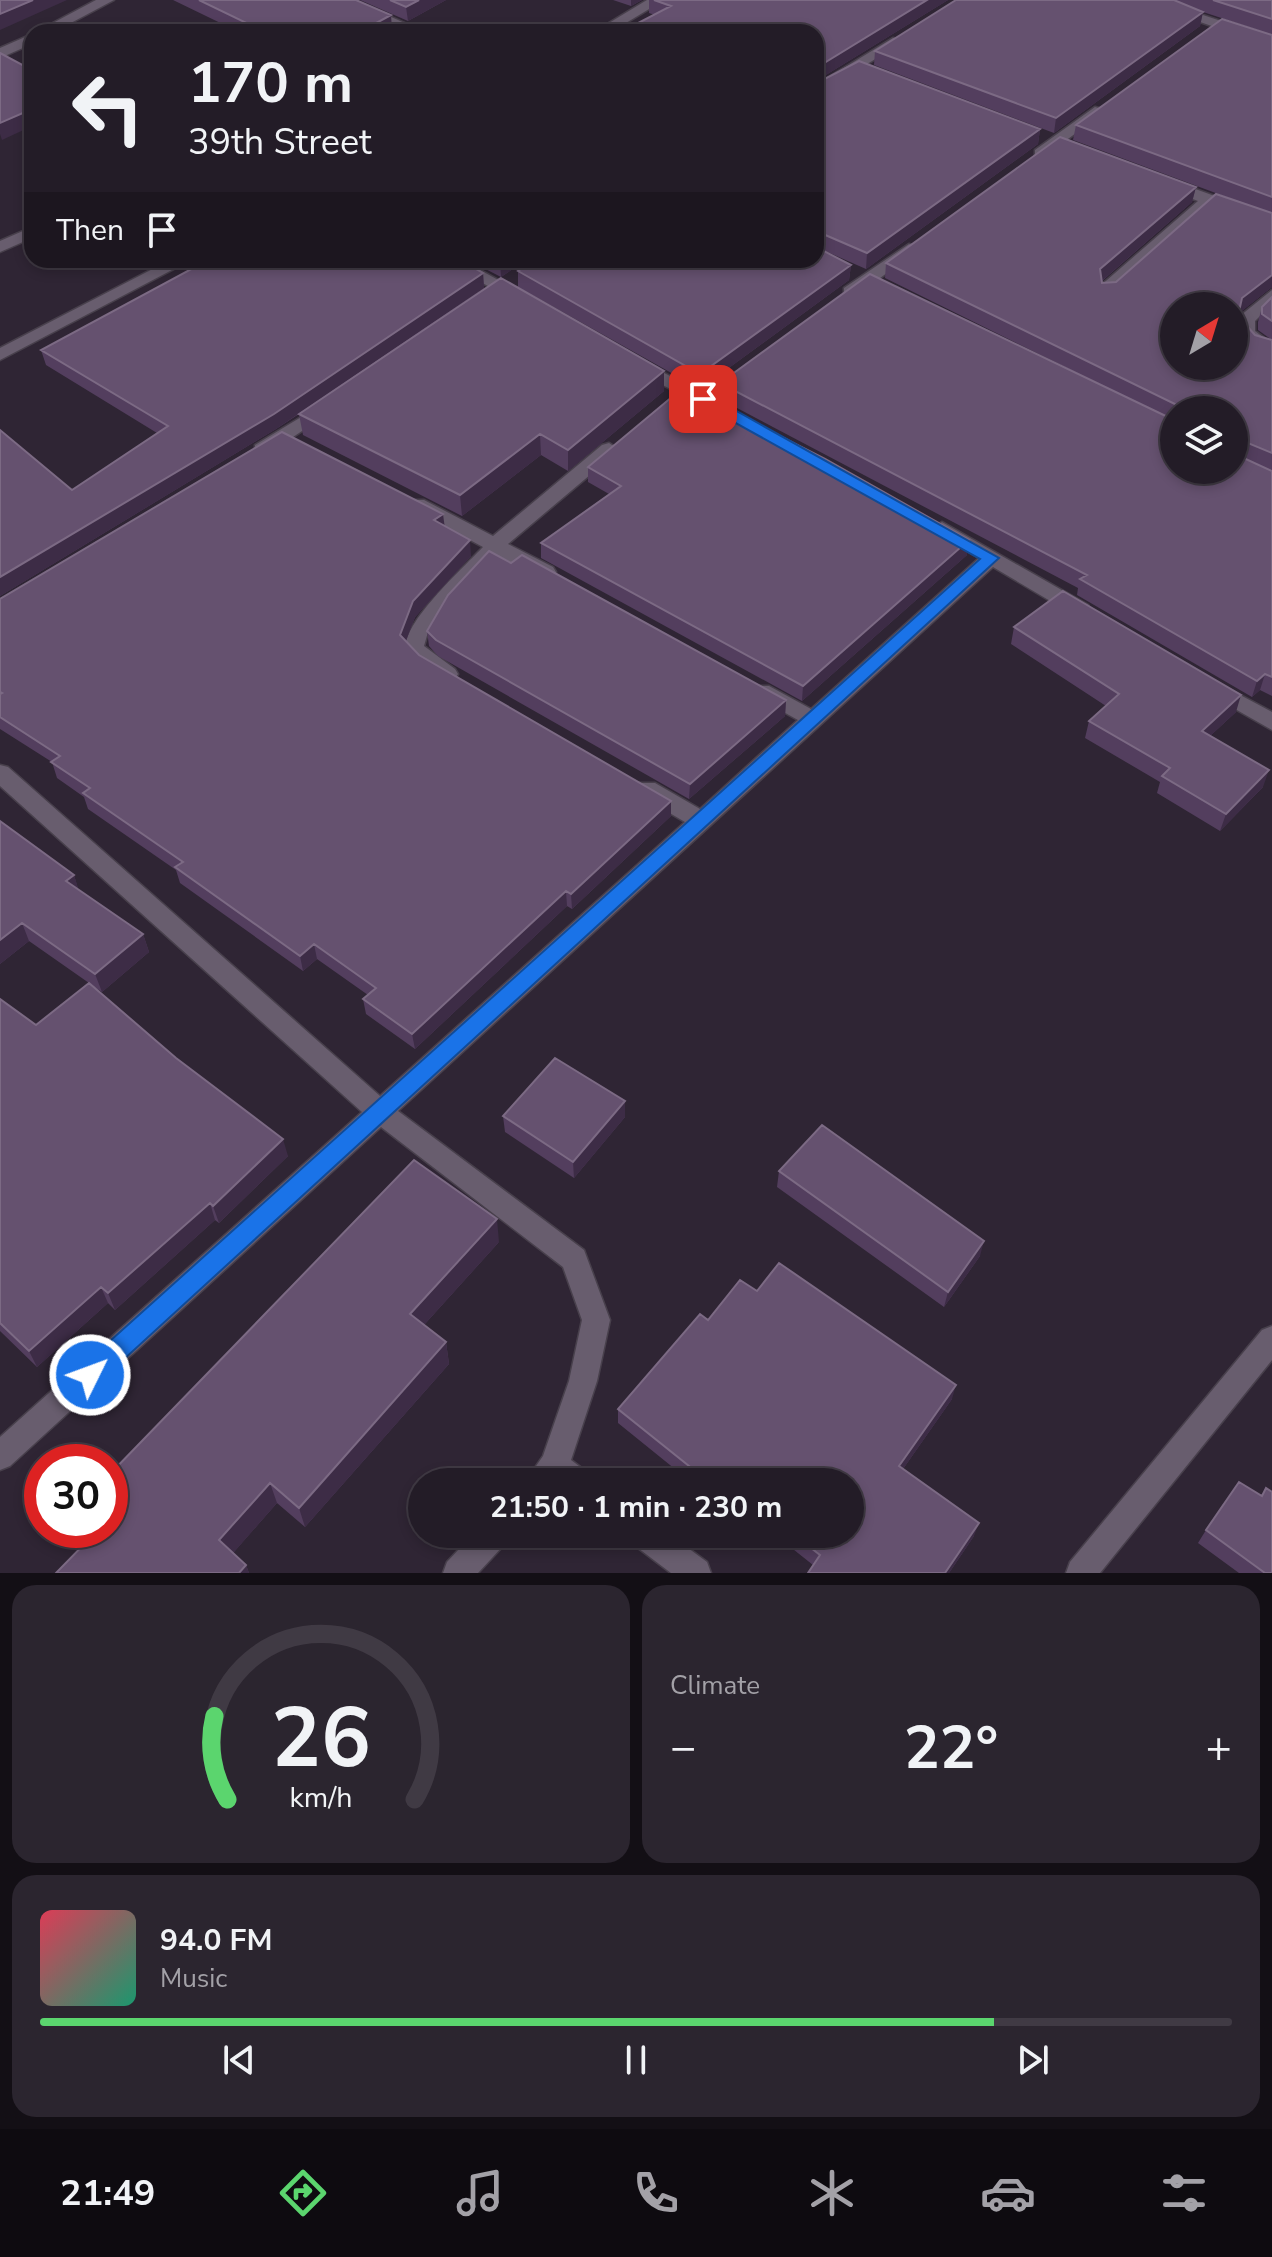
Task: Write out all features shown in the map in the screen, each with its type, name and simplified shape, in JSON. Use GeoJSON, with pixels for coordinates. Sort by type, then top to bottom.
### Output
{"type":"FeatureCollection","features":[{"type":"Feature","properties":{"kind":"street"},"geometry":{"type":"LineString","coordinates":[[59,24],[107,0]]}},
{"type":"Feature","properties":{"kind":"street"},"geometry":{"type":"LineString","coordinates":[[341,0],[399,24]]}},
{"type":"Feature","properties":{"kind":"street"},"geometry":{"type":"LineString","coordinates":[[615,24],[657,0]]}},
{"type":"Feature","properties":{"kind":"street"},"geometry":{"type":"LineString","coordinates":[[1144,0],[1211,29],[1272,43]]}},
{"type":"Feature","properties":{"kind":"street"},"geometry":{"type":"LineString","coordinates":[[824,87],[863,69],[910,33]]}},
{"type":"Feature","properties":{"kind":"street"},"geometry":{"type":"LineString","coordinates":[[3,49],[24,41]]}},
{"type":"Feature","properties":{"kind":"street"},"geometry":{"type":"LineString","coordinates":[[1031,160],[1118,97]]}},
{"type":"Feature","properties":{"kind":"street"},"geometry":{"type":"LineString","coordinates":[[1153,179],[1272,223]]}},
{"type":"Feature","properties":{"kind":"street"},"geometry":{"type":"LineString","coordinates":[[1105,291],[1209,200]]}},
{"type":"Feature","properties":{"kind":"street"},"geometry":{"type":"LineString","coordinates":[[0,247],[24,236]]}},
{"type":"Feature","properties":{"kind":"street"},"geometry":{"type":"LineString","coordinates":[[830,306],[918,242]]}},
{"type":"Feature","properties":{"kind":"street"},"geometry":{"type":"LineString","coordinates":[[0,355],[168,268]]}},
{"type":"Feature","properties":{"kind":"street"},"geometry":{"type":"LineString","coordinates":[[461,268],[494,290],[542,310]]}},
{"type":"Feature","properties":{"kind":"street"},"geometry":{"type":"LineString","coordinates":[[494,290],[522,273]]}},
{"type":"Feature","properties":{"kind":"street"},"geometry":{"type":"LineString","coordinates":[[1272,295],[1246,320],[1246,332],[1258,344],[1272,350]]}},
{"type":"Feature","properties":{"kind":"street"},"geometry":{"type":"LineString","coordinates":[[625,358],[675,395],[710,394],[730,413]]}},
{"type":"Feature","properties":{"kind":"street"},"geometry":{"type":"LineString","coordinates":[[245,459],[291,440],[348,392]]}},
{"type":"Feature","properties":{"kind":"street"},"geometry":{"type":"LineString","coordinates":[[470,687],[429,663],[414,649],[415,637],[435,609],[496,544],[623,438]]}},
{"type":"Feature","properties":{"kind":"street"},"geometry":{"type":"LineString","coordinates":[[397,494],[564,582]]}},
{"type":"Feature","properties":{"kind":"street"},"geometry":{"type":"LineString","coordinates":[[919,516],[1098,620]]}},
{"type":"Feature","properties":{"kind":"street"},"geometry":{"type":"LineString","coordinates":[[0,1456],[991,558]]}},
{"type":"Feature","properties":{"kind":"street"},"geometry":{"type":"LineString","coordinates":[[1192,675],[1272,722]]}},
{"type":"Feature","properties":{"kind":"street"},"geometry":{"type":"LineString","coordinates":[[742,680],[811,718]]}},
{"type":"Feature","properties":{"kind":"street"},"geometry":{"type":"LineString","coordinates":[[0,773],[381,1113],[574,1259],[596,1320],[559,1468]]}},
{"type":"Feature","properties":{"kind":"street"},"geometry":{"type":"LineString","coordinates":[[633,781],[701,820]]}},
{"type":"Feature","properties":{"kind":"street"},"geometry":{"type":"LineString","coordinates":[[1081,1573],[1272,1339]]}},
{"type":"Feature","properties":{"kind":"street"},"geometry":{"type":"LineString","coordinates":[[458,1573],[480,1548]]}},
{"type":"Feature","properties":{"kind":"street"},"geometry":{"type":"LineString","coordinates":[[663,1548],[696,1573]]}},
{"type":"Feature","properties":{"kind":"building"},"geometry":{"type":"Polygon","coordinates":[[[0,0],[33,0],[0,14],[0,0]]]}},
{"type":"Feature","properties":{"kind":"building"},"geometry":{"type":"Polygon","coordinates":[[[199,0],[356,0],[391,15],[378,22],[382,24],[248,24],[199,0]]]}},
{"type":"Feature","properties":{"kind":"building"},"geometry":{"type":"Polygon","coordinates":[[[390,0],[419,0],[406,7],[390,0]]]}},
{"type":"Feature","properties":{"kind":"building"},"geometry":{"type":"Polygon","coordinates":[[[654,0],[927,0],[824,63],[824,24],[636,24],[671,6],[654,0]]]}},
{"type":"Feature","properties":{"kind":"building"},"geometry":{"type":"Polygon","coordinates":[[[956,0],[1174,0],[1203,12],[1056,118],[875,51],[956,0]]]}},
{"type":"Feature","properties":{"kind":"building"},"geometry":{"type":"Polygon","coordinates":[[[1213,0],[1272,0],[1272,19],[1213,0]]]}},
{"type":"Feature","properties":{"kind":"building"},"geometry":{"type":"Polygon","coordinates":[[[1222,19],[1272,35],[1272,197],[1076,125],[1222,19]]]}},
{"type":"Feature","properties":{"kind":"building"},"geometry":{"type":"Polygon","coordinates":[[[0,53],[24,66],[24,112],[0,123],[0,53]]]}},
{"type":"Feature","properties":{"kind":"building"},"geometry":{"type":"Polygon","coordinates":[[[859,61],[1040,129],[867,253],[824,234],[824,79],[859,61]]]}},
{"type":"Feature","properties":{"kind":"building"},"geometry":{"type":"Polygon","coordinates":[[[1060,137],[1196,187],[1100,269],[1102,283],[1116,282],[1216,194],[1272,213],[1272,275],[1248,293],[1160,292],[1160,380],[1248,380],[1248,327],[1255,335],[1272,340],[1272,453],[1248,443],[1248,396],[1160,397],[886,263],[1060,137]]]}},
{"type":"Feature","properties":{"kind":"building"},"geometry":{"type":"Polygon","coordinates":[[[824,251],[851,265],[700,374],[518,271],[522,268],[824,268],[824,251]]]}},
{"type":"Feature","properties":{"kind":"building"},"geometry":{"type":"Polygon","coordinates":[[[193,268],[474,268],[483,273],[274,414],[0,577],[0,430],[72,490],[168,426],[41,350],[193,268]]]}},
{"type":"Feature","properties":{"kind":"building"},"geometry":{"type":"Polygon","coordinates":[[[870,274],[1160,413],[1160,484],[1248,484],[1248,460],[1272,471],[1272,677],[1265,674],[1257,681],[1080,579],[1087,575],[720,383],[870,274]]]}},
{"type":"Feature","properties":{"kind":"building"},"geometry":{"type":"Polygon","coordinates":[[[501,278],[664,371],[568,450],[540,434],[460,495],[299,414],[501,278]]]}},
{"type":"Feature","properties":{"kind":"building"},"geometry":{"type":"Polygon","coordinates":[[[1272,297],[1272,321],[1262,314],[1262,307],[1272,297]]]}},
{"type":"Feature","properties":{"kind":"building"},"geometry":{"type":"Polygon","coordinates":[[[684,387],[825,459],[969,540],[803,686],[541,543],[621,486],[588,467],[684,387]]]}},
{"type":"Feature","properties":{"kind":"building"},"geometry":{"type":"Polygon","coordinates":[[[282,432],[443,514],[434,520],[470,540],[413,601],[400,635],[419,655],[671,801],[571,894],[566,891],[412,1034],[363,999],[376,988],[314,944],[300,956],[175,867],[183,862],[83,793],[90,788],[51,762],[60,756],[0,717],[0,599],[282,432]]]}},
{"type":"Feature","properties":{"kind":"building"},"geometry":{"type":"Polygon","coordinates":[[[489,551],[511,563],[522,555],[786,700],[690,784],[436,640],[427,631],[448,595],[489,551]]]}},
{"type":"Feature","properties":{"kind":"building"},"geometry":{"type":"Polygon","coordinates":[[[1063,591],[1241,695],[1202,731],[1269,770],[1226,814],[1162,776],[1170,768],[1089,721],[1119,694],[1014,627],[1063,591]]]}},
{"type":"Feature","properties":{"kind":"building"},"geometry":{"type":"Polygon","coordinates":[[[0,821],[74,875],[66,881],[143,934],[95,974],[22,923],[0,940],[0,821]]]}},
{"type":"Feature","properties":{"kind":"building"},"geometry":{"type":"Polygon","coordinates":[[[89,983],[176,1058],[283,1139],[213,1206],[210,1203],[108,1293],[101,1287],[29,1351],[0,1323],[0,999],[36,1025],[89,983]]]}},
{"type":"Feature","properties":{"kind":"building"},"geometry":{"type":"Polygon","coordinates":[[[555,1058],[625,1101],[573,1162],[503,1116],[555,1058]]]}},
{"type":"Feature","properties":{"kind":"building"},"geometry":{"type":"Polygon","coordinates":[[[822,1125],[984,1241],[948,1292],[779,1171],[822,1125]]]}},
{"type":"Feature","properties":{"kind":"building"},"geometry":{"type":"Polygon","coordinates":[[[414,1160],[497,1219],[410,1314],[446,1342],[299,1508],[270,1483],[219,1540],[246,1565],[239,1573],[56,1573],[80,1548],[128,1548],[128,1455],[414,1160]]]}},
{"type":"Feature","properties":{"kind":"building"},"geometry":{"type":"Polygon","coordinates":[[[779,1263],[956,1385],[899,1466],[979,1523],[945,1573],[808,1573],[820,1555],[811,1548],[864,1548],[864,1468],[692,1468],[618,1409],[700,1314],[708,1320],[740,1280],[757,1291],[779,1263]]]}},
{"type":"Feature","properties":{"kind":"building"},"geometry":{"type":"Polygon","coordinates":[[[1239,1482],[1262,1496],[1266,1488],[1272,1492],[1272,1573],[1265,1573],[1206,1530],[1239,1482]]]}},
{"type":"Feature","properties":{"kind":"route"},"geometry":{"type":"LineString","coordinates":[[90,1375],[991,558],[973,545],[703,399]]}}]}
